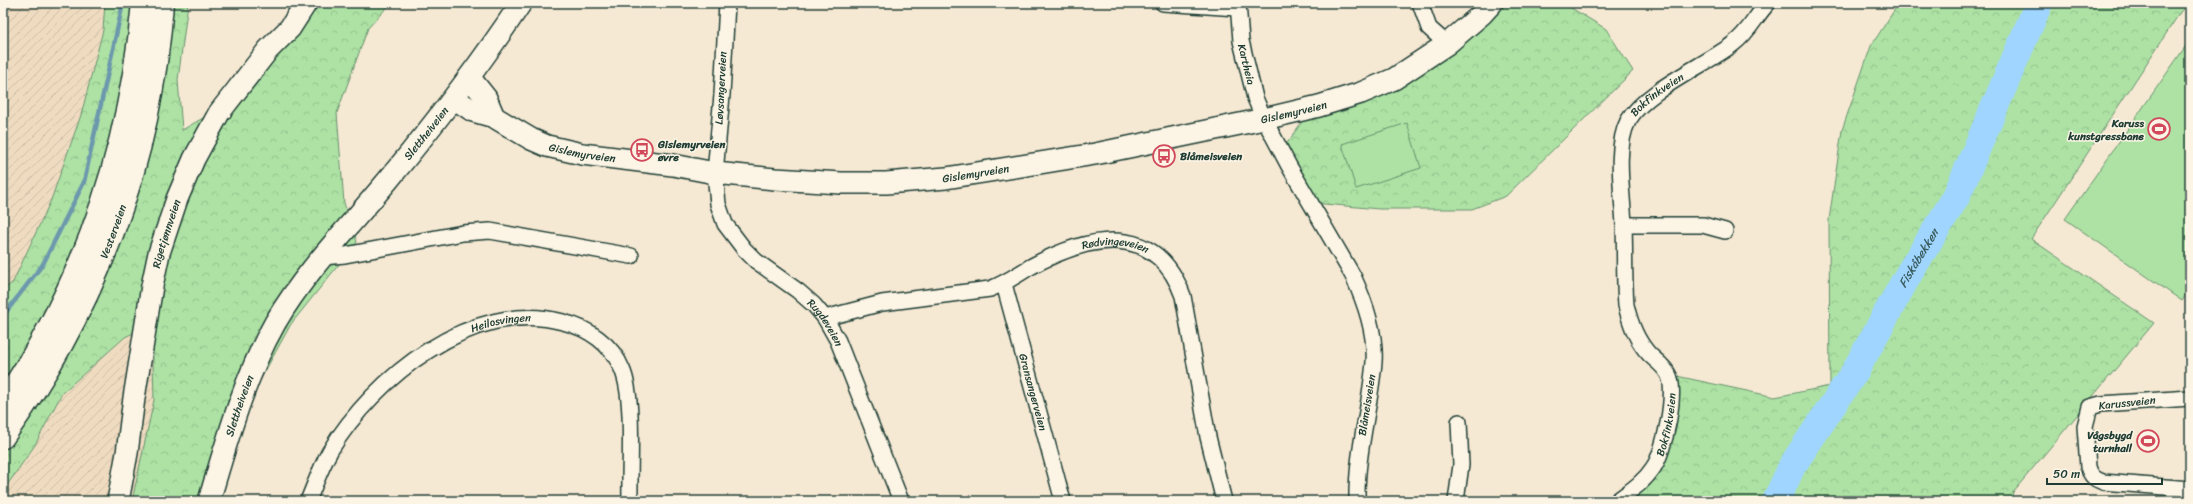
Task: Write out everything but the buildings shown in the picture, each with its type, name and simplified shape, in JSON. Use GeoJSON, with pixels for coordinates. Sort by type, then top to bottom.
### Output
{"type":"FeatureCollection","features":[{"type":"Feature","properties":{"kind":"highway","name":"Vesterveien"},"geometry":{"type":"LineString","coordinates":[[3,403],[52,322],[81,263],[96,222],[114,168],[124,130],[139,44],[143,3]]}},
{"type":"Feature","properties":{"kind":"highway","name":"Vesterveien"},"geometry":{"type":"LineString","coordinates":[[3,437],[27,403],[69,331],[89,292],[119,219],[149,108],[156,64],[162,3]]}},
{"type":"Feature","properties":{"kind":"street","name":"Rigetjønnveien"},"geometry":{"type":"LineString","coordinates":[[118,501],[127,453],[134,398],[152,286],[159,253],[177,199],[194,159],[218,113],[268,50],[290,28],[306,3]]}},
{"type":"Feature","properties":{"kind":"street","name":"Slettheiveien"},"geometry":{"type":"LineString","coordinates":[[209,501],[217,471],[233,424],[259,354],[275,323],[301,283],[455,99],[521,3]]}},
{"type":"Feature","properties":{"kind":"street","name":"Løvsangerveien"},"geometry":{"type":"LineString","coordinates":[[715,173],[722,96],[727,3]]}},
{"type":"Feature","properties":{"kind":"street","name":"Kartheia"},"geometry":{"type":"LineString","coordinates":[[1163,3],[1238,6],[1246,62],[1255,98],[1264,119]]}},
{"type":"Feature","properties":{"kind":"street"},"geometry":{"type":"LineString","coordinates":[[1420,3],[1429,28],[1447,44]]}},
{"type":"Feature","properties":{"kind":"street","name":"Gislemyrveien"},"geometry":{"type":"LineString","coordinates":[[455,99],[473,112],[494,117],[531,139],[567,151],[673,165],[715,173],[841,183],[886,183],[946,178],[1095,154],[1264,119],[1361,94],[1398,76],[1447,44],[1482,14],[1492,3]]}},
{"type":"Feature","properties":{"kind":"street","name":"Bokfinkveien"},"geometry":{"type":"LineString","coordinates":[[1617,501],[1637,486],[1655,467],[1660,454],[1671,399],[1669,374],[1644,347],[1637,337],[1630,321],[1625,286],[1621,156],[1623,137],[1628,121],[1637,109],[1678,78],[1731,45],[1747,32],[1766,4]]}},
{"type":"Feature","properties":{"kind":"street"},"geometry":{"type":"LineString","coordinates":[[470,78],[486,98],[494,117]]}},
{"type":"Feature","properties":{"kind":"street","name":"Blåmeisveien"},"geometry":{"type":"LineString","coordinates":[[1264,119],[1289,166],[1360,289],[1371,329],[1374,362],[1358,463],[1357,501]]}},
{"type":"Feature","properties":{"kind":"street","name":"Rugdeveien"},"geometry":{"type":"LineString","coordinates":[[715,173],[718,204],[725,224],[733,237],[756,261],[798,291],[825,318],[838,341],[901,501]]}},
{"type":"Feature","properties":{"kind":"street"},"geometry":{"type":"LineString","coordinates":[[1624,225],[1703,225],[1725,231]]}},
{"type":"Feature","properties":{"kind":"street"},"geometry":{"type":"LineString","coordinates":[[322,257],[345,255],[463,233],[490,231],[631,256]]}},
{"type":"Feature","properties":{"kind":"street","name":"Rødvingeveien"},"geometry":{"type":"LineString","coordinates":[[825,318],[882,303],[984,290],[1004,284],[1033,266],[1068,251],[1097,242],[1125,241],[1150,249],[1166,263],[1177,278],[1183,296],[1208,437],[1224,501]]}},
{"type":"Feature","properties":{"kind":"street","name":"Gransangerveien"},"geometry":{"type":"LineString","coordinates":[[1004,284],[1063,501]]}},
{"type":"Feature","properties":{"kind":"street","name":"Heilosvingen"},"geometry":{"type":"LineString","coordinates":[[308,501],[330,451],[369,399],[383,384],[415,359],[455,337],[490,322],[524,317],[558,320],[578,327],[596,337],[617,358],[623,370],[629,403],[630,501]]}},
{"type":"Feature","properties":{"kind":"street","name":"Karussveien"},"geometry":{"type":"LineString","coordinates":[[2190,398],[2101,404],[2090,407],[2085,426],[2088,467],[2090,474],[2095,479],[2103,482],[2190,489]]}},
{"type":"Feature","properties":{"kind":"street"},"geometry":{"type":"LineString","coordinates":[[1456,501],[1461,465],[1459,422]]}},
{"type":"Feature","properties":{"kind":"shaded area"},"geometry":{"type":"Polygon","coordinates":[[[3,3],[105,3],[103,30],[81,115],[51,200],[13,282],[3,290],[3,3]]]}},
{"type":"Feature","properties":{"kind":"shaded area"},"geometry":{"type":"Polygon","coordinates":[[[153,324],[154,400],[132,501],[3,501],[3,491],[35,445],[62,393],[125,337],[153,324]]]}},
{"type":"Feature","properties":{"kind":"green space"},"geometry":{"type":"Polygon","coordinates":[[[105,3],[188,3],[178,80],[182,130],[224,106],[311,3],[391,3],[368,28],[337,113],[344,203],[357,242],[291,324],[248,402],[214,501],[132,501],[154,400],[152,324],[125,337],[62,393],[35,445],[3,491],[3,290],[13,282],[51,200],[81,115],[103,30],[105,3]]]}},
{"type":"Feature","properties":{"kind":"green space"},"geometry":{"type":"Polygon","coordinates":[[[1508,3],[1563,3],[1606,29],[1633,71],[1506,196],[1472,209],[1379,209],[1313,203],[1286,145],[1303,120],[1382,80],[1508,3]]]}},
{"type":"Feature","properties":{"kind":"green space"},"geometry":{"type":"Polygon","coordinates":[[[1899,3],[2190,3],[2190,5],[2181,11],[2031,239],[2154,323],[2013,492],[2011,501],[1623,501],[1673,427],[1667,374],[1775,397],[1830,386],[1829,220],[1842,130],[1871,46],[1899,3]]]}},
{"type":"Feature","properties":{"kind":"green space","name":"Karuss kunstgressbane"},"geometry":{"type":"Polygon","coordinates":[[[2190,40],[2190,289],[2182,301],[2065,219],[2190,40]]]}},
{"type":"Feature","properties":{"kind":"green space"},"geometry":{"type":"Polygon","coordinates":[[[1407,123],[1421,168],[1356,189],[1342,144],[1407,123]]]}},
{"type":"Feature","properties":{"kind":"waterway"},"geometry":{"type":"LineString","coordinates":[[3,316],[43,264],[84,182],[123,3]]}},
{"type":"Feature","properties":{"kind":"waterway","name":"Fiskåbekken"},"geometry":{"type":"LineString","coordinates":[[1776,501],[1792,466],[1854,373],[1908,275],[1956,197],[2039,3]]}},
{"type":"Feature","properties":{"kind":"place","name":"Karuss kunstgressbane"},"geometry":{"type":"Point","coordinates":[2159,129]}},
{"type":"Feature","properties":{"kind":"place","name":"Gislemyrveien øvre"},"geometry":{"type":"Point","coordinates":[642,150]}},
{"type":"Feature","properties":{"kind":"place","name":"Blåmeisveien"},"geometry":{"type":"Point","coordinates":[1164,156]}},
{"type":"Feature","properties":{"kind":"place","name":"Vågsbygd turnhall"},"geometry":{"type":"Point","coordinates":[2148,441]}}]}
